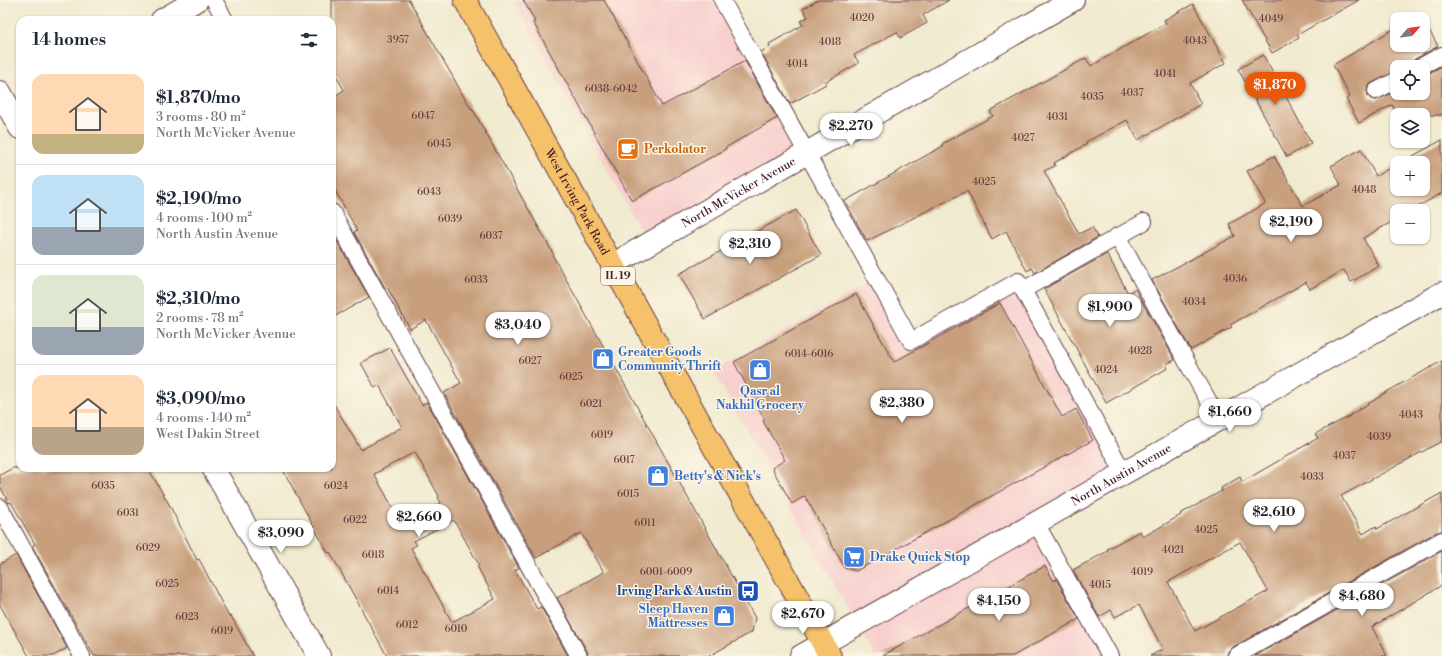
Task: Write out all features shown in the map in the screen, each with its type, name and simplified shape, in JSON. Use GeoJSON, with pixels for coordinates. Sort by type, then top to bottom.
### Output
{"type":"FeatureCollection","features":[{"type":"Feature","properties":{"kind":"main road","name":"West Irving Park Road"},"geometry":{"type":"LineString","coordinates":[[466,0],[826,650]]}},
{"type":"Feature","properties":{"kind":"street"},"geometry":{"type":"LineString","coordinates":[[169,16],[197,0]]}},
{"type":"Feature","properties":{"kind":"street","name":"North McVicker Avenue"},"geometry":{"type":"LineString","coordinates":[[612,265],[1073,0]]}},
{"type":"Feature","properties":{"kind":"street"},"geometry":{"type":"LineString","coordinates":[[7,103],[16,120]]}},
{"type":"Feature","properties":{"kind":"street","name":"North Austin Avenue"},"geometry":{"type":"LineString","coordinates":[[801,656],[826,650],[1036,523],[1442,294]]}},
{"type":"Feature","properties":{"kind":"street"},"geometry":{"type":"LineString","coordinates":[[215,472],[319,656]]}},
{"type":"Feature","properties":{"kind":"lane"},"geometry":{"type":"LineString","coordinates":[[214,0],[223,16]]}},
{"type":"Feature","properties":{"kind":"lane"},"geometry":{"type":"LineString","coordinates":[[722,0],[911,341],[1018,281],[1124,473]]}},
{"type":"Feature","properties":{"kind":"lane"},"geometry":{"type":"LineString","coordinates":[[1430,62],[1442,55]]}},
{"type":"Feature","properties":{"kind":"lane"},"geometry":{"type":"LineString","coordinates":[[1376,92],[1390,84]]}},
{"type":"Feature","properties":{"kind":"lane"},"geometry":{"type":"LineString","coordinates":[[336,219],[579,656]]}},
{"type":"Feature","properties":{"kind":"lane"},"geometry":{"type":"LineString","coordinates":[[1023,290],[1144,222]]}},
{"type":"Feature","properties":{"kind":"lane"},"geometry":{"type":"LineString","coordinates":[[1118,236],[1219,420]]}},
{"type":"Feature","properties":{"kind":"lane"},"geometry":{"type":"LineString","coordinates":[[0,507],[82,656]]}},
{"type":"Feature","properties":{"kind":"lane"},"geometry":{"type":"LineString","coordinates":[[1036,523],[1110,656]]}},
{"type":"Feature","properties":{"kind":"lane"},"geometry":{"type":"LineString","coordinates":[[1236,656],[1442,540]]}},
{"type":"Feature","properties":{"kind":"shaded area"},"geometry":{"type":"Polygon","coordinates":[[[513,0],[718,0],[802,150],[645,238],[513,0]]]}},
{"type":"Feature","properties":{"kind":"shaded area"},"geometry":{"type":"Polygon","coordinates":[[[872,281],[909,347],[1018,286],[1119,466],[1029,517],[1107,656],[875,656],[713,371],[872,281]]]}},
{"type":"Feature","properties":{"kind":"building"},"geometry":{"type":"Polygon","coordinates":[[[332,0],[409,0],[471,109],[472,108],[755,618],[752,632],[709,656],[588,656],[587,651],[557,598],[604,572],[581,533],[536,558],[444,393],[461,383],[426,320],[410,329],[354,232],[357,230],[336,192],[336,95],[344,90],[336,75],[336,16],[332,16],[332,0]]]}},
{"type":"Feature","properties":{"kind":"building"},"geometry":{"type":"Polygon","coordinates":[[[523,0],[604,0],[662,106],[745,61],[777,118],[725,148],[726,149],[632,201],[533,22],[535,21],[523,0]]]}},
{"type":"Feature","properties":{"kind":"building"},"geometry":{"type":"Polygon","coordinates":[[[818,0],[949,0],[923,15],[927,23],[900,38],[897,32],[854,55],[859,63],[790,104],[761,52],[770,47],[769,44],[803,25],[800,21],[808,17],[803,9],[818,0]]]}},
{"type":"Feature","properties":{"kind":"building"},"geometry":{"type":"Polygon","coordinates":[[[1242,0],[1359,0],[1297,35],[1299,38],[1272,53],[1242,0]]]}},
{"type":"Feature","properties":{"kind":"building"},"geometry":{"type":"Polygon","coordinates":[[[1193,4],[1226,63],[1190,83],[1201,104],[1138,140],[1127,120],[1086,142],[1087,144],[1054,163],[1055,166],[1044,171],[1079,234],[1092,227],[1098,237],[1035,273],[1032,268],[1027,271],[1006,231],[992,239],[967,191],[867,241],[845,201],[993,116],[990,111],[1086,58],[1091,66],[1166,23],[1164,20],[1193,4]]]}},
{"type":"Feature","properties":{"kind":"building"},"geometry":{"type":"Polygon","coordinates":[[[1390,31],[1390,52],[1427,52],[1414,60],[1390,60],[1390,74],[1368,86],[1368,96],[1371,99],[1376,100],[1390,94],[1390,100],[1430,100],[1430,72],[1442,66],[1442,115],[1430,115],[1430,108],[1394,108],[1392,105],[1359,123],[1346,99],[1350,97],[1333,65],[1390,31]]]}},
{"type":"Feature","properties":{"kind":"building"},"geometry":{"type":"Polygon","coordinates":[[[1430,32],[1438,46],[1430,51],[1430,32]]]}},
{"type":"Feature","properties":{"kind":"building"},"geometry":{"type":"Polygon","coordinates":[[[1263,55],[1311,143],[1287,157],[1238,69],[1263,55]]]}},
{"type":"Feature","properties":{"kind":"building"},"geometry":{"type":"Polygon","coordinates":[[[1442,140],[1442,193],[1422,204],[1390,204],[1390,223],[1363,238],[1379,266],[1351,282],[1344,270],[1310,289],[1306,282],[1230,325],[1232,327],[1191,350],[1152,280],[1235,236],[1229,224],[1265,203],[1247,171],[1274,156],[1303,206],[1341,185],[1331,166],[1361,149],[1376,176],[1390,168],[1390,196],[1430,196],[1430,156],[1413,156],[1430,148],[1442,140]]]}},
{"type":"Feature","properties":{"kind":"building"},"geometry":{"type":"Polygon","coordinates":[[[796,210],[821,255],[705,319],[679,274],[796,210]]]}},
{"type":"Feature","properties":{"kind":"building"},"geometry":{"type":"Polygon","coordinates":[[[336,242],[369,297],[336,316],[336,242]]]}},
{"type":"Feature","properties":{"kind":"building"},"geometry":{"type":"Polygon","coordinates":[[[1107,254],[1128,293],[1135,289],[1175,360],[1166,364],[1168,368],[1106,403],[1044,289],[1107,254]]]}},
{"type":"Feature","properties":{"kind":"building"},"geometry":{"type":"Polygon","coordinates":[[[856,294],[894,362],[1000,303],[1062,417],[1076,409],[1093,440],[856,571],[845,568],[805,496],[792,504],[772,468],[785,460],[763,421],[765,420],[734,362],[856,294]]]}},
{"type":"Feature","properties":{"kind":"building"},"geometry":{"type":"Polygon","coordinates":[[[390,348],[422,405],[427,402],[519,568],[515,570],[537,609],[541,607],[568,656],[387,656],[330,552],[328,553],[284,472],[336,472],[336,408],[361,450],[402,427],[379,385],[375,388],[361,363],[390,348]],[[415,452],[374,474],[402,524],[441,503],[438,497],[439,496],[415,452]],[[454,520],[414,541],[417,545],[411,548],[452,622],[495,599],[477,566],[479,565],[454,520]]]}},
{"type":"Feature","properties":{"kind":"building"},"geometry":{"type":"Polygon","coordinates":[[[1442,361],[1442,441],[1341,496],[1363,534],[1376,526],[1377,529],[1442,493],[1442,531],[1437,532],[1231,648],[1227,656],[1150,656],[1163,649],[1139,605],[1115,617],[1111,610],[1099,617],[1073,570],[1140,531],[1143,537],[1181,515],[1180,514],[1222,491],[1221,488],[1240,477],[1242,482],[1318,438],[1315,434],[1350,416],[1381,395],[1442,361]],[[1240,542],[1168,582],[1195,631],[1268,591],[1240,542]]]}},
{"type":"Feature","properties":{"kind":"building"},"geometry":{"type":"Polygon","coordinates":[[[13,468],[16,468],[16,472],[150,472],[170,506],[197,560],[199,559],[229,617],[231,616],[253,656],[94,656],[32,546],[35,544],[0,486],[0,475],[13,468]]]}},
{"type":"Feature","properties":{"kind":"building"},"geometry":{"type":"Polygon","coordinates":[[[1442,551],[1442,585],[1372,627],[1387,656],[1255,656],[1442,551]]]}},
{"type":"Feature","properties":{"kind":"building"},"geometry":{"type":"Polygon","coordinates":[[[16,555],[67,648],[53,656],[29,656],[0,605],[0,564],[16,555]]]}},
{"type":"Feature","properties":{"kind":"building"},"geometry":{"type":"Polygon","coordinates":[[[1045,566],[1054,581],[1056,579],[1079,619],[1013,656],[882,656],[1045,566]]]}},
{"type":"Feature","properties":{"kind":"place","name":"Perkolator"},"geometry":{"type":"Point","coordinates":[628,149]}},
{"type":"Feature","properties":{"kind":"place","name":"Greater Goods Community Thrift"},"geometry":{"type":"Point","coordinates":[603,359]}},
{"type":"Feature","properties":{"kind":"place","name":"Qasr al Nakhil Grocery"},"geometry":{"type":"Point","coordinates":[760,370]}},
{"type":"Feature","properties":{"kind":"place","name":"Betty's & Nick's"},"geometry":{"type":"Point","coordinates":[658,476]}},
{"type":"Feature","properties":{"kind":"place","name":"Drake Quick Stop"},"geometry":{"type":"Point","coordinates":[854,557]}},
{"type":"Feature","properties":{"kind":"place","name":"Irving Park & Austin"},"geometry":{"type":"Point","coordinates":[748,591]}},
{"type":"Feature","properties":{"kind":"place","name":"Sleep Haven Mattresses"},"geometry":{"type":"Point","coordinates":[724,616]}}]}
